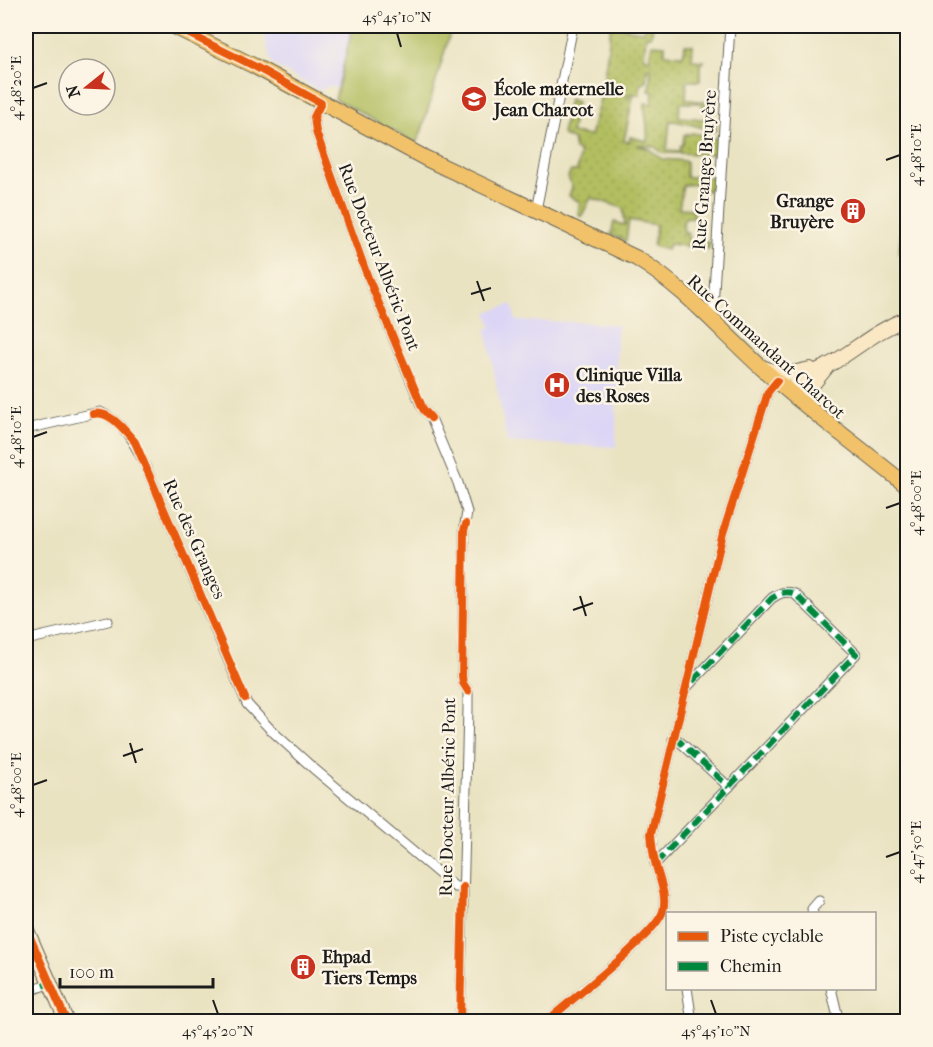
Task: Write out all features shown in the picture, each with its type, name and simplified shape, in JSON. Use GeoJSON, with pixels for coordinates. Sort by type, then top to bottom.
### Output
{"type":"FeatureCollection","features":[{"type":"Feature","properties":{"kind":"main road","name":"Rue Commandant Charcot"},"geometry":{"type":"LineString","coordinates":[[173,26],[254,66],[425,158],[636,258],[661,274],[709,316],[758,365],[908,488]]}},
{"type":"Feature","properties":{"kind":"main road"},"geometry":{"type":"LineString","coordinates":[[795,396],[797,382],[827,366],[873,334],[908,318]]}},
{"type":"Feature","properties":{"kind":"main road"},"geometry":{"type":"LineString","coordinates":[[758,365],[783,375],[827,366]]}},
{"type":"Feature","properties":{"kind":"main road"},"geometry":{"type":"LineString","coordinates":[[26,928],[67,1022]]}},
{"type":"Feature","properties":{"kind":"street"},"geometry":{"type":"LineString","coordinates":[[536,210],[573,26]]}},
{"type":"Feature","properties":{"kind":"street","name":"Rue Grange Bruyère"},"geometry":{"type":"LineString","coordinates":[[709,316],[713,308],[730,26]]}},
{"type":"Feature","properties":{"kind":"street","name":"Rue Docteur Albéric Pont"},"geometry":{"type":"LineString","coordinates":[[321,103],[314,117],[316,132],[354,241],[423,410],[431,418],[467,512],[464,530],[462,676],[468,691],[468,709],[460,1022]]}},
{"type":"Feature","properties":{"kind":"street"},"geometry":{"type":"LineString","coordinates":[[546,1022],[657,925],[663,911],[663,887],[651,834],[723,533],[768,392],[777,381]]}},
{"type":"Feature","properties":{"kind":"street","name":"Rue des Granges"},"geometry":{"type":"LineString","coordinates":[[26,429],[100,412],[109,416],[135,442],[248,704],[271,730],[313,768],[455,887],[463,888]]}},
{"type":"Feature","properties":{"kind":"street"},"geometry":{"type":"LineString","coordinates":[[656,864],[856,654],[795,594],[781,592],[772,598],[685,689]]}},
{"type":"Feature","properties":{"kind":"street"},"geometry":{"type":"LineString","coordinates":[[26,640],[108,621]]}},
{"type":"Feature","properties":{"kind":"street"},"geometry":{"type":"LineString","coordinates":[[673,739],[680,741],[729,788]]}},
{"type":"Feature","properties":{"kind":"street"},"geometry":{"type":"LineString","coordinates":[[813,912],[812,909],[819,901]]}},
{"type":"Feature","properties":{"kind":"street"},"geometry":{"type":"LineString","coordinates":[[26,992],[50,983]]}},
{"type":"Feature","properties":{"kind":"street"},"geometry":{"type":"LineString","coordinates":[[687,990],[692,1022]]}},
{"type":"Feature","properties":{"kind":"street"},"geometry":{"type":"LineString","coordinates":[[831,990],[839,1022]]}},
{"type":"Feature","properties":{"kind":"shaded area"},"geometry":{"type":"Polygon","coordinates":[[[261,26],[353,26],[337,88],[327,86],[320,91],[272,64],[261,26]]]}},
{"type":"Feature","properties":{"kind":"shaded area","name":"Clinique Villa des Roses"},"geometry":{"type":"Polygon","coordinates":[[[512,304],[516,321],[587,322],[617,325],[616,447],[507,442],[486,329],[492,327],[487,313],[512,304]]]}},
{"type":"Feature","properties":{"kind":"green space"},"geometry":{"type":"Polygon","coordinates":[[[353,26],[452,26],[422,130],[416,143],[335,99],[353,26]]]}},
{"type":"Feature","properties":{"kind":"green space"},"geometry":{"type":"Polygon","coordinates":[[[611,26],[643,31],[645,26],[653,26],[651,36],[646,36],[644,58],[649,59],[652,44],[665,45],[665,54],[683,55],[685,45],[693,45],[692,60],[704,61],[700,65],[700,81],[687,81],[686,99],[708,103],[708,107],[703,107],[700,103],[680,103],[679,117],[716,120],[716,131],[670,121],[667,150],[680,151],[684,135],[693,133],[716,138],[716,154],[663,153],[653,146],[637,145],[649,149],[662,159],[686,161],[686,177],[713,177],[714,190],[706,191],[704,184],[683,185],[679,208],[694,209],[694,218],[686,217],[683,223],[684,233],[687,232],[689,241],[709,242],[709,249],[669,244],[667,250],[653,246],[656,225],[629,220],[626,241],[611,235],[614,222],[625,225],[623,208],[591,198],[581,217],[578,213],[580,202],[569,196],[572,187],[568,177],[571,171],[577,171],[580,152],[575,150],[573,139],[562,134],[569,99],[577,102],[571,133],[590,136],[602,92],[611,26]],[[651,68],[647,69],[646,81],[641,84],[639,95],[628,94],[628,97],[633,97],[624,141],[629,142],[630,137],[647,141],[645,103],[652,104],[653,92],[649,91],[651,68]]]}},
{"type":"Feature","properties":{"kind":"green space"},"geometry":{"type":"Polygon","coordinates":[[[907,188],[907,252],[899,253],[907,188]]]}},
{"type":"Feature","properties":{"kind":"marked path"},"geometry":{"type":"LineString","coordinates":[[655,864],[856,654],[795,594],[783,593],[772,598],[689,685]]}},
{"type":"Feature","properties":{"kind":"marked path"},"geometry":{"type":"LineString","coordinates":[[673,739],[679,741],[729,787]]}},
{"type":"Feature","properties":{"kind":"marked path"},"geometry":{"type":"LineString","coordinates":[[26,992],[50,983]]}},
{"type":"Feature","properties":{"kind":"cycle path"},"geometry":{"type":"LineString","coordinates":[[173,26],[254,66],[321,103],[314,117],[316,132],[367,275],[423,409],[431,418]]}},
{"type":"Feature","properties":{"kind":"cycle path"},"geometry":{"type":"LineString","coordinates":[[546,1022],[629,951],[657,922],[663,911],[664,894],[654,858],[651,834],[723,533],[768,392],[777,381]]}},
{"type":"Feature","properties":{"kind":"cycle path"},"geometry":{"type":"LineString","coordinates":[[93,414],[111,418],[135,442],[245,698]]}},
{"type":"Feature","properties":{"kind":"cycle path"},"geometry":{"type":"LineString","coordinates":[[466,524],[464,530],[462,676],[468,691]]}},
{"type":"Feature","properties":{"kind":"cycle path"},"geometry":{"type":"LineString","coordinates":[[460,1022],[463,887]]}},
{"type":"Feature","properties":{"kind":"cycle path"},"geometry":{"type":"LineString","coordinates":[[26,928],[67,1022]]}},
{"type":"Feature","properties":{"kind":"place","name":"École maternelle Jean Charcot"},"geometry":{"type":"Point","coordinates":[474,99]}},
{"type":"Feature","properties":{"kind":"place","name":"Grange Bruyère"},"geometry":{"type":"Point","coordinates":[853,211]}},
{"type":"Feature","properties":{"kind":"place","name":"Clinique Villa des Roses"},"geometry":{"type":"Point","coordinates":[557,385]}},
{"type":"Feature","properties":{"kind":"place","name":"Ehpad Tiers Temps"},"geometry":{"type":"Point","coordinates":[303,967]}}]}
